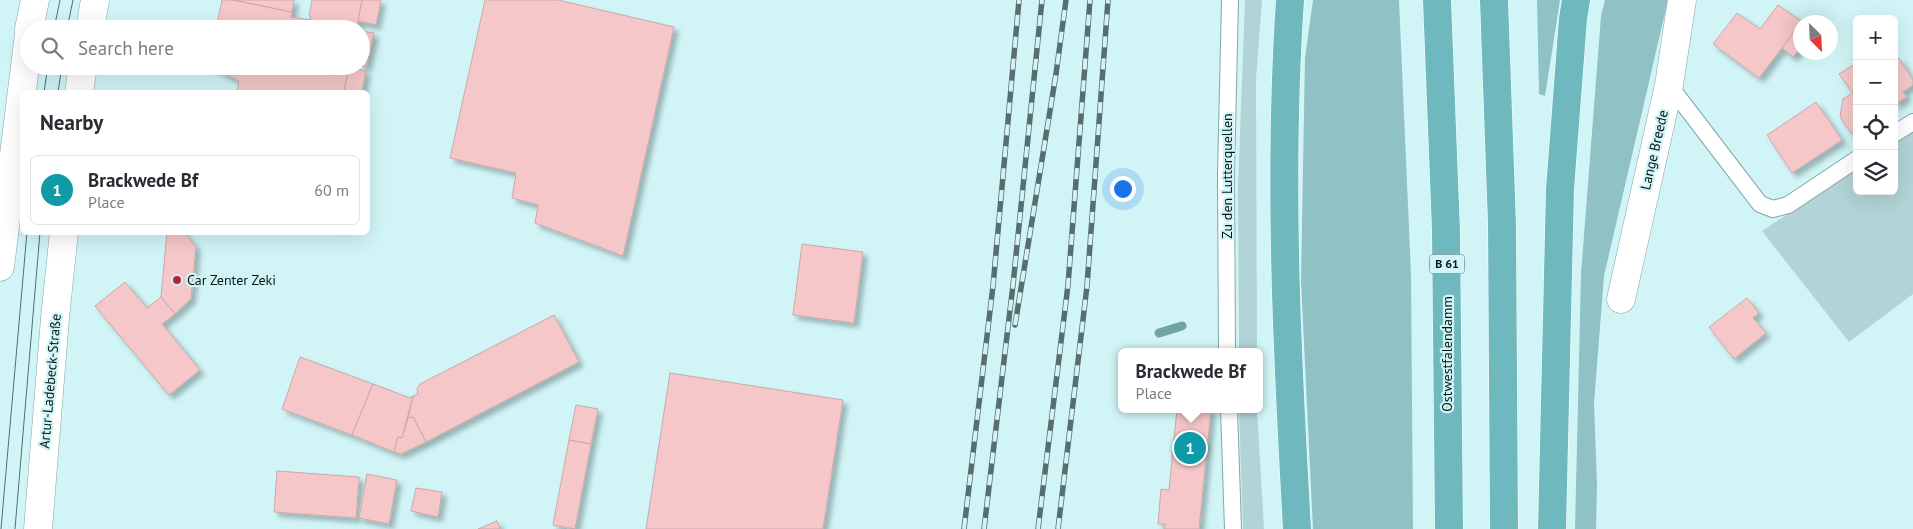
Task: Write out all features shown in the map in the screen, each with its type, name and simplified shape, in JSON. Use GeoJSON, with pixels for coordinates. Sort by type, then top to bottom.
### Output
{"type":"FeatureCollection","features":[{"type":"Feature","properties":{"kind":"highway"},"geometry":{"type":"LineString","coordinates":[[1290,0],[1284,157],[1288,363],[1296,529]]}},
{"type":"Feature","properties":{"kind":"highway","name":"Ostwestfalendamm"},"geometry":{"type":"LineString","coordinates":[[1437,0],[1446,231],[1449,529]]}},
{"type":"Feature","properties":{"kind":"highway"},"geometry":{"type":"LineString","coordinates":[[1494,0],[1502,224],[1504,529]]}},
{"type":"Feature","properties":{"kind":"highway"},"geometry":{"type":"LineString","coordinates":[[1552,529],[1560,189],[1572,29],[1576,0]]}},
{"type":"Feature","properties":{"kind":"street"},"geometry":{"type":"LineString","coordinates":[[31,20],[34,0]]}},
{"type":"Feature","properties":{"kind":"street"},"geometry":{"type":"LineString","coordinates":[[92,20],[95,0]]}},
{"type":"Feature","properties":{"kind":"street","name":"Lange Breede"},"geometry":{"type":"LineString","coordinates":[[1621,299],[1669,85],[1682,0]]}},
{"type":"Feature","properties":{"kind":"street"},"geometry":{"type":"LineString","coordinates":[[22,90],[24,75]]}},
{"type":"Feature","properties":{"kind":"street"},"geometry":{"type":"LineString","coordinates":[[79,90],[82,75]]}},
{"type":"Feature","properties":{"kind":"street"},"geometry":{"type":"LineString","coordinates":[[1,252],[20,104]]}},
{"type":"Feature","properties":{"kind":"street","name":"Artur-Ladebeck-Straße"},"geometry":{"type":"LineString","coordinates":[[38,529],[64,235]]}},
{"type":"Feature","properties":{"kind":"lane","name":"Zu den Lutterquellen"},"geometry":{"type":"LineString","coordinates":[[1226,348],[1226,174],[1230,0]]}},
{"type":"Feature","properties":{"kind":"lane"},"geometry":{"type":"LineString","coordinates":[[1669,85],[1760,204],[1773,209],[1788,205],[1853,162]]}},
{"type":"Feature","properties":{"kind":"lane"},"geometry":{"type":"LineString","coordinates":[[1898,131],[1913,122]]}},
{"type":"Feature","properties":{"kind":"lane"},"geometry":{"type":"LineString","coordinates":[[1228,413],[1233,529]]}},
{"type":"Feature","properties":{"kind":"shaded area"},"geometry":{"type":"Polygon","coordinates":[[[1245,0],[1262,0],[1256,78],[1257,348],[1239,348],[1238,188],[1245,0]]]}},
{"type":"Feature","properties":{"kind":"shaded area"},"geometry":{"type":"Polygon","coordinates":[[[1313,0],[1399,0],[1411,274],[1413,529],[1313,529],[1301,281],[1305,58],[1313,0]]]}},
{"type":"Feature","properties":{"kind":"shaded area"},"geometry":{"type":"Polygon","coordinates":[[[1537,0],[1560,0],[1545,96],[1539,94],[1537,0]]]}},
{"type":"Feature","properties":{"kind":"shaded area"},"geometry":{"type":"Polygon","coordinates":[[[1605,0],[1668,0],[1604,276],[1594,403],[1597,485],[1596,529],[1575,529],[1581,274],[1601,16],[1605,0]]]}},
{"type":"Feature","properties":{"kind":"shaded area"},"geometry":{"type":"Polygon","coordinates":[[[1913,131],[1913,294],[1849,342],[1762,231],[1853,171],[1853,195],[1898,195],[1898,140],[1913,131]]]}},
{"type":"Feature","properties":{"kind":"shaded area"},"geometry":{"type":"Polygon","coordinates":[[[1239,413],[1257,413],[1264,529],[1243,529],[1239,413]]]}},
{"type":"Feature","properties":{"kind":"building"},"geometry":{"type":"Polygon","coordinates":[[[222,0],[233,0],[292,12],[291,17],[310,20],[218,20],[222,0]]]}},
{"type":"Feature","properties":{"kind":"building"},"geometry":{"type":"Polygon","coordinates":[[[233,0],[294,0],[292,12],[233,0]]]}},
{"type":"Feature","properties":{"kind":"building"},"geometry":{"type":"Polygon","coordinates":[[[312,0],[362,0],[359,20],[310,20],[312,0]]]}},
{"type":"Feature","properties":{"kind":"building"},"geometry":{"type":"Polygon","coordinates":[[[362,0],[381,0],[376,25],[370,24],[370,20],[358,20],[362,0]]]}},
{"type":"Feature","properties":{"kind":"building"},"geometry":{"type":"Polygon","coordinates":[[[485,0],[558,0],[674,27],[623,256],[535,223],[538,205],[512,198],[516,173],[450,158],[485,0]]]}},
{"type":"Feature","properties":{"kind":"building"},"geometry":{"type":"Polygon","coordinates":[[[1778,5],[1793,16],[1793,34],[1759,78],[1713,44],[1737,13],[1760,29],[1778,5]]]}},
{"type":"Feature","properties":{"kind":"building"},"geometry":{"type":"Polygon","coordinates":[[[370,32],[374,33],[370,50],[370,32]]]}},
{"type":"Feature","properties":{"kind":"building"},"geometry":{"type":"Polygon","coordinates":[[[1793,33],[1793,57],[1782,48],[1793,33]]]}},
{"type":"Feature","properties":{"kind":"building"},"geometry":{"type":"Polygon","coordinates":[[[1898,60],[1913,80],[1913,85],[1903,92],[1907,97],[1898,103],[1898,60]]]}},
{"type":"Feature","properties":{"kind":"building"},"geometry":{"type":"Polygon","coordinates":[[[1853,65],[1853,93],[1839,74],[1853,65]]]}},
{"type":"Feature","properties":{"kind":"building"},"geometry":{"type":"Polygon","coordinates":[[[227,75],[347,75],[344,90],[237,90],[239,81],[227,75]]]}},
{"type":"Feature","properties":{"kind":"building"},"geometry":{"type":"Polygon","coordinates":[[[347,75],[365,75],[362,90],[344,90],[347,75]]]}},
{"type":"Feature","properties":{"kind":"building"},"geometry":{"type":"Polygon","coordinates":[[[1853,93],[1852,134],[1840,117],[1843,99],[1853,93]]]}},
{"type":"Feature","properties":{"kind":"building"},"geometry":{"type":"Polygon","coordinates":[[[1816,102],[1842,140],[1792,173],[1767,135],[1816,102]]]}},
{"type":"Feature","properties":{"kind":"building"},"geometry":{"type":"Polygon","coordinates":[[[167,235],[186,235],[196,247],[191,299],[175,314],[161,297],[167,235]]]}},
{"type":"Feature","properties":{"kind":"building"},"geometry":{"type":"Polygon","coordinates":[[[802,244],[863,252],[854,323],[793,315],[802,244]]]}},
{"type":"Feature","properties":{"kind":"building"},"geometry":{"type":"Polygon","coordinates":[[[125,282],[147,308],[161,297],[175,314],[162,324],[200,370],[169,395],[95,306],[125,282]]]}},
{"type":"Feature","properties":{"kind":"building"},"geometry":{"type":"Polygon","coordinates":[[[1747,298],[1759,313],[1753,318],[1766,333],[1734,359],[1709,327],[1747,298]]]}},
{"type":"Feature","properties":{"kind":"building"},"geometry":{"type":"Polygon","coordinates":[[[554,315],[579,362],[426,442],[413,417],[408,418],[413,396],[418,394],[417,389],[420,384],[554,315]]]}},
{"type":"Feature","properties":{"kind":"building"},"geometry":{"type":"Polygon","coordinates":[[[300,357],[373,384],[352,435],[282,409],[300,357]]]}},
{"type":"Feature","properties":{"kind":"building"},"geometry":{"type":"Polygon","coordinates":[[[670,373],[843,400],[823,529],[646,529],[670,373]]]}},
{"type":"Feature","properties":{"kind":"building"},"geometry":{"type":"Polygon","coordinates":[[[373,384],[410,398],[413,396],[402,438],[398,437],[394,452],[352,435],[373,384]]]}},
{"type":"Feature","properties":{"kind":"building"},"geometry":{"type":"Polygon","coordinates":[[[576,405],[598,409],[591,444],[569,440],[576,405]]]}},
{"type":"Feature","properties":{"kind":"building"},"geometry":{"type":"Polygon","coordinates":[[[1177,413],[1211,413],[1199,529],[1164,529],[1165,524],[1158,524],[1161,489],[1169,490],[1177,413]]]}},
{"type":"Feature","properties":{"kind":"building"},"geometry":{"type":"Polygon","coordinates":[[[413,417],[426,442],[401,454],[394,452],[398,437],[402,438],[408,418],[413,417]]]}},
{"type":"Feature","properties":{"kind":"building"},"geometry":{"type":"Polygon","coordinates":[[[569,440],[591,444],[575,529],[553,525],[569,440]]]}},
{"type":"Feature","properties":{"kind":"building"},"geometry":{"type":"Polygon","coordinates":[[[277,471],[359,477],[356,518],[274,512],[277,471]]]}},
{"type":"Feature","properties":{"kind":"building"},"geometry":{"type":"Polygon","coordinates":[[[367,474],[397,480],[389,524],[359,518],[367,474]]]}},
{"type":"Feature","properties":{"kind":"building"},"geometry":{"type":"Polygon","coordinates":[[[416,488],[442,492],[438,517],[411,511],[416,488]]]}},
{"type":"Feature","properties":{"kind":"building"},"geometry":{"type":"Polygon","coordinates":[[[497,521],[500,529],[478,529],[497,521]]]}},
{"type":"Feature","properties":{"kind":"waterway"},"geometry":{"type":"LineString","coordinates":[[1159,333],[1182,326]]}},
{"type":"Feature","properties":{"kind":"tram line"},"geometry":{"type":"LineString","coordinates":[[56,20],[60,0]]}},
{"type":"Feature","properties":{"kind":"tram line"},"geometry":{"type":"LineString","coordinates":[[69,20],[73,0]]}},
{"type":"Feature","properties":{"kind":"tram line"},"geometry":{"type":"LineString","coordinates":[[44,90],[47,75]]}},
{"type":"Feature","properties":{"kind":"tram line"},"geometry":{"type":"LineString","coordinates":[[58,90],[61,75]]}},
{"type":"Feature","properties":{"kind":"tram line"},"geometry":{"type":"LineString","coordinates":[[1,529],[27,235]]}},
{"type":"Feature","properties":{"kind":"tram line"},"geometry":{"type":"LineString","coordinates":[[15,529],[40,235]]}},
{"type":"Feature","properties":{"kind":"railway"},"geometry":{"type":"LineString","coordinates":[[964,529],[993,286],[1019,0]]}},
{"type":"Feature","properties":{"kind":"railway"},"geometry":{"type":"LineString","coordinates":[[984,529],[1013,285],[1042,0]]}},
{"type":"Feature","properties":{"kind":"railway"},"geometry":{"type":"LineString","coordinates":[[1015,325],[1056,74],[1066,0]]}},
{"type":"Feature","properties":{"kind":"railway"},"geometry":{"type":"LineString","coordinates":[[1038,529],[1068,285],[1090,0]]}},
{"type":"Feature","properties":{"kind":"railway"},"geometry":{"type":"LineString","coordinates":[[1058,529],[1087,286],[1108,0]]}},
{"type":"Feature","properties":{"kind":"place","name":"Car Zenter Zeki"},"geometry":{"type":"Point","coordinates":[177,280]}},
{"type":"Feature","properties":{"kind":"place","name":"Brackwede Bf"},"geometry":{"type":"Point","coordinates":[1190,448]}}]}
